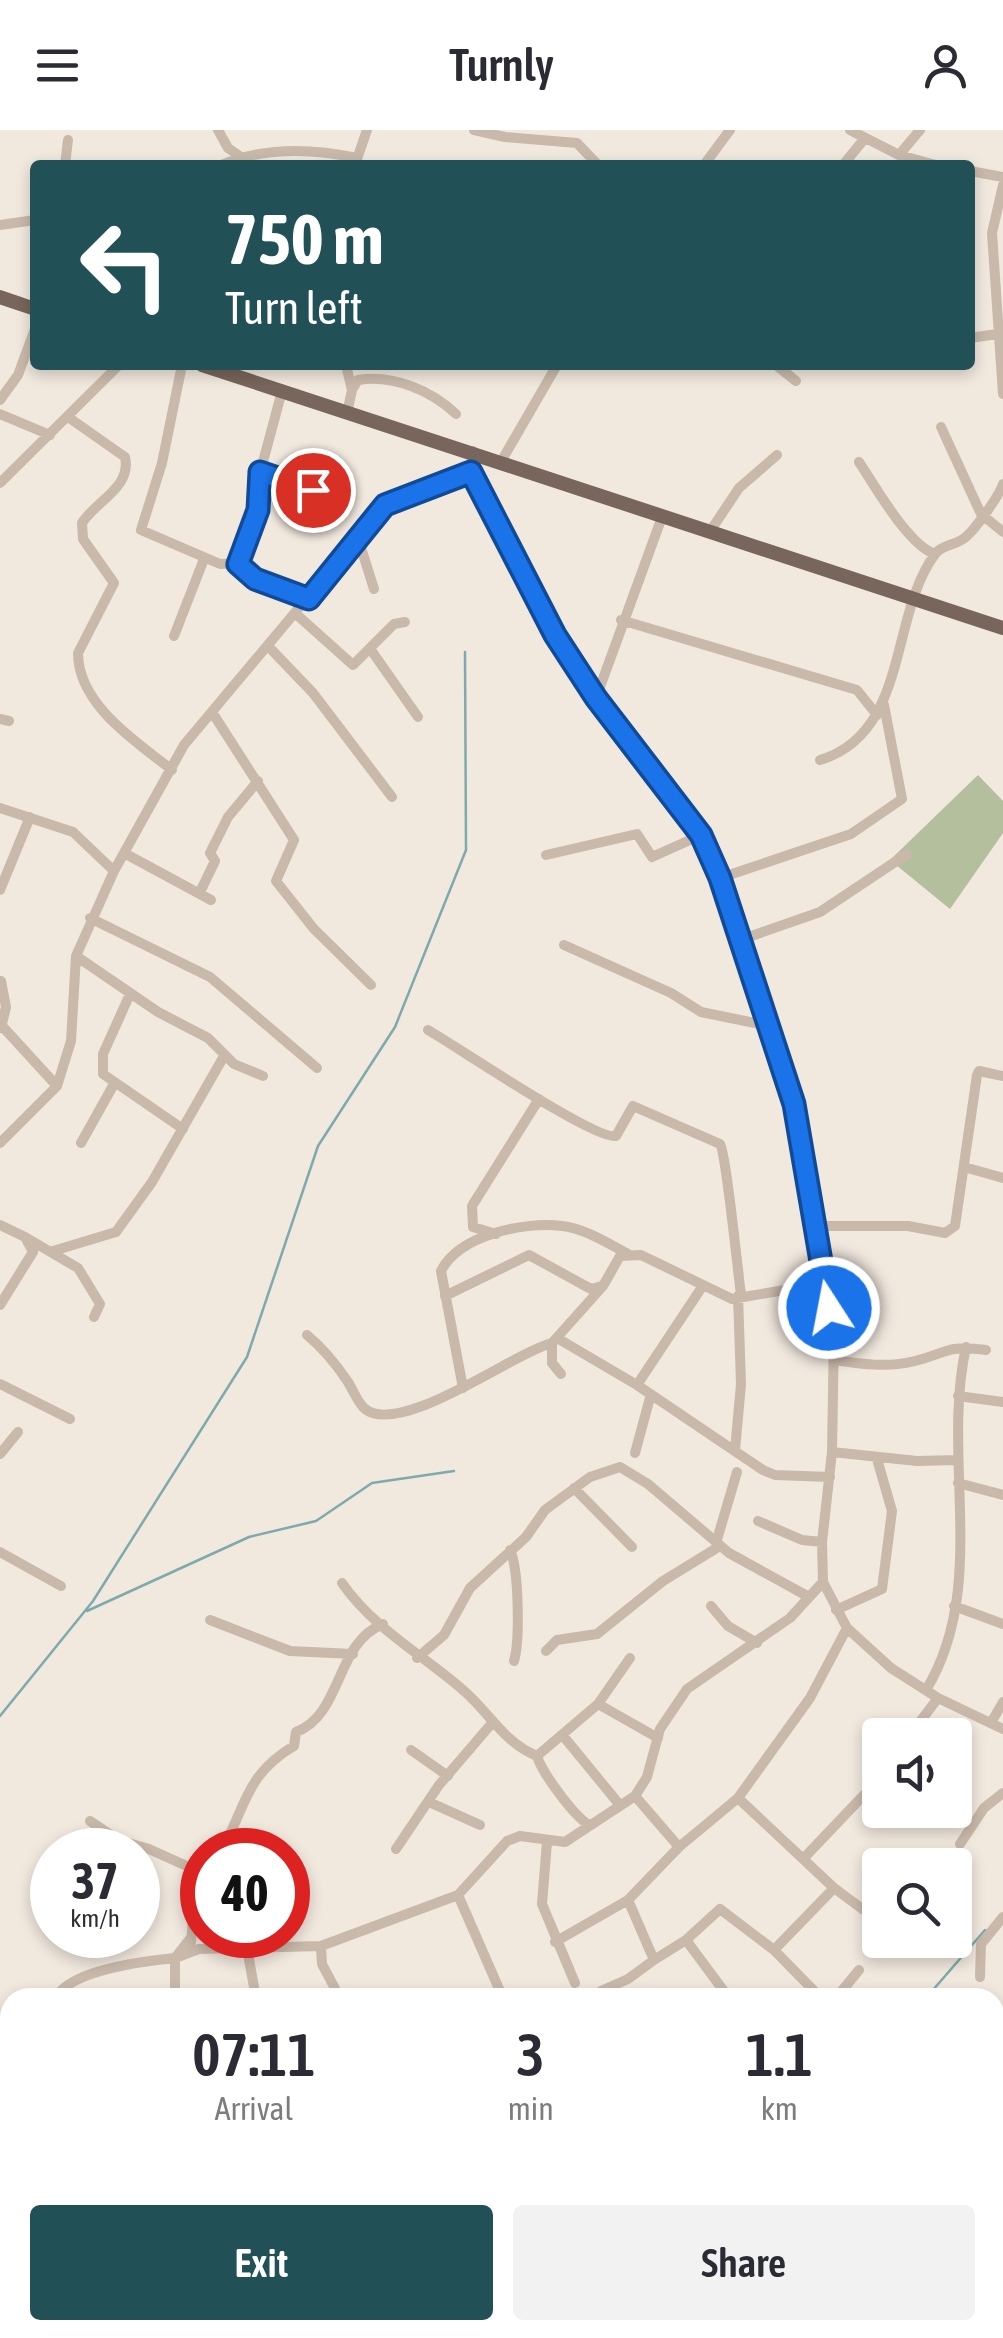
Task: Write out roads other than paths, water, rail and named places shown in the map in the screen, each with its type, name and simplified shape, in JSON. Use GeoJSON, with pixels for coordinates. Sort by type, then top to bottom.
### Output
{"type":"FeatureCollection","features":[{"type":"Feature","properties":{"kind":"main road"},"geometry":{"type":"LineString","coordinates":[[0,297],[30,306]]}},
{"type":"Feature","properties":{"kind":"main road"},"geometry":{"type":"LineString","coordinates":[[217,370],[502,460],[662,517],[1003,628]]}},
{"type":"Feature","properties":{"kind":"street"},"geometry":{"type":"LineString","coordinates":[[218,130],[240,160]]}},
{"type":"Feature","properties":{"kind":"street"},"geometry":{"type":"LineString","coordinates":[[357,160],[367,130]]}},
{"type":"Feature","properties":{"kind":"street"},"geometry":{"type":"LineString","coordinates":[[474,130],[578,136],[595,160]]}},
{"type":"Feature","properties":{"kind":"street"},"geometry":{"type":"LineString","coordinates":[[708,160],[730,130]]}},
{"type":"Feature","properties":{"kind":"street"},"geometry":{"type":"LineString","coordinates":[[850,130],[917,160]]}},
{"type":"Feature","properties":{"kind":"street"},"geometry":{"type":"LineString","coordinates":[[899,155],[920,130]]}},
{"type":"Feature","properties":{"kind":"street"},"geometry":{"type":"LineString","coordinates":[[847,160],[864,138]]}},
{"type":"Feature","properties":{"kind":"street"},"geometry":{"type":"LineString","coordinates":[[66,160],[68,140]]}},
{"type":"Feature","properties":{"kind":"street"},"geometry":{"type":"LineString","coordinates":[[248,160],[306,151],[347,160]]}},
{"type":"Feature","properties":{"kind":"street"},"geometry":{"type":"LineString","coordinates":[[975,172],[1003,176]]}},
{"type":"Feature","properties":{"kind":"street"},"geometry":{"type":"LineString","coordinates":[[1002,388],[992,233],[1003,185]]}},
{"type":"Feature","properties":{"kind":"street"},"geometry":{"type":"LineString","coordinates":[[0,225],[30,221]]}},
{"type":"Feature","properties":{"kind":"street"},"geometry":{"type":"LineString","coordinates":[[975,337],[997,334]]}},
{"type":"Feature","properties":{"kind":"street"},"geometry":{"type":"LineString","coordinates":[[0,400],[18,375],[30,343]]}},
{"type":"Feature","properties":{"kind":"street"},"geometry":{"type":"LineString","coordinates":[[0,483],[114,370]]}},
{"type":"Feature","properties":{"kind":"street"},"geometry":{"type":"LineString","coordinates":[[181,370],[162,462],[141,530],[220,564],[238,564],[255,579],[309,599]]}},
{"type":"Feature","properties":{"kind":"street"},"geometry":{"type":"LineString","coordinates":[[347,370],[352,390]]}},
{"type":"Feature","properties":{"kind":"street"},"geometry":{"type":"LineString","coordinates":[[502,460],[554,370]]}},
{"type":"Feature","properties":{"kind":"street"},"geometry":{"type":"LineString","coordinates":[[782,370],[796,381]]}},
{"type":"Feature","properties":{"kind":"street"},"geometry":{"type":"LineString","coordinates":[[347,413],[352,390],[358,380],[367,378],[438,396],[456,414]]}},
{"type":"Feature","properties":{"kind":"street"},"geometry":{"type":"LineString","coordinates":[[238,564],[258,510],[260,472],[282,391]]}},
{"type":"Feature","properties":{"kind":"street"},"geometry":{"type":"LineString","coordinates":[[0,414],[50,436]]}},
{"type":"Feature","properties":{"kind":"street"},"geometry":{"type":"LineString","coordinates":[[68,416],[125,457],[127,463],[117,488],[82,524],[83,539],[114,582],[78,653],[78,664],[108,721],[172,770]]}},
{"type":"Feature","properties":{"kind":"street"},"geometry":{"type":"LineString","coordinates":[[941,427],[981,514],[1003,532]]}},
{"type":"Feature","properties":{"kind":"street"},"geometry":{"type":"LineString","coordinates":[[473,451],[471,472],[555,635],[596,698],[701,835],[720,878],[794,1104],[834,1360],[823,1582],[848,1628],[891,1668],[938,1698],[1003,1729]]}},
{"type":"Feature","properties":{"kind":"street"},"geometry":{"type":"LineString","coordinates":[[710,532],[725,504],[777,455]]}},
{"type":"Feature","properties":{"kind":"street"},"geometry":{"type":"LineString","coordinates":[[860,462],[900,520],[926,551],[935,554]]}},
{"type":"Feature","properties":{"kind":"street"},"geometry":{"type":"LineString","coordinates":[[260,472],[313,490]]}},
{"type":"Feature","properties":{"kind":"street"},"geometry":{"type":"LineString","coordinates":[[0,1143],[57,1086],[70,1041],[76,956],[90,918],[184,745],[385,505],[471,472]]}},
{"type":"Feature","properties":{"kind":"street"},"geometry":{"type":"LineString","coordinates":[[820,760],[832,757],[880,710],[912,600],[935,554],[967,537],[981,514],[997,500],[1003,484]]}},
{"type":"Feature","properties":{"kind":"street"},"geometry":{"type":"LineString","coordinates":[[596,698],[621,620],[662,517]]}},
{"type":"Feature","properties":{"kind":"street"},"geometry":{"type":"LineString","coordinates":[[357,535],[374,590]]}},
{"type":"Feature","properties":{"kind":"street"},"geometry":{"type":"LineString","coordinates":[[174,636],[204,558]]}},
{"type":"Feature","properties":{"kind":"street"},"geometry":{"type":"LineString","coordinates":[[296,614],[354,665],[394,624],[406,622]]}},
{"type":"Feature","properties":{"kind":"street"},"geometry":{"type":"LineString","coordinates":[[621,620],[856,690],[880,710],[902,798],[851,834],[720,878]]}},
{"type":"Feature","properties":{"kind":"street"},"geometry":{"type":"LineString","coordinates":[[268,646],[313,693],[392,797]]}},
{"type":"Feature","properties":{"kind":"street"},"geometry":{"type":"LineString","coordinates":[[370,650],[418,718]]}},
{"type":"Feature","properties":{"kind":"street"},"geometry":{"type":"LineString","coordinates":[[212,712],[294,840],[276,880],[314,929],[371,985]]}},
{"type":"Feature","properties":{"kind":"street"},"geometry":{"type":"LineString","coordinates":[[200,892],[215,862],[210,853],[228,817],[258,780]]}},
{"type":"Feature","properties":{"kind":"street"},"geometry":{"type":"LineString","coordinates":[[0,808],[74,832],[114,871]]}},
{"type":"Feature","properties":{"kind":"street"},"geometry":{"type":"LineString","coordinates":[[0,890],[30,817]]}},
{"type":"Feature","properties":{"kind":"street"},"geometry":{"type":"LineString","coordinates":[[546,854],[636,834],[652,857],[701,835]]}},
{"type":"Feature","properties":{"kind":"street"},"geometry":{"type":"LineString","coordinates":[[124,854],[212,900]]}},
{"type":"Feature","properties":{"kind":"street"},"geometry":{"type":"LineString","coordinates":[[740,940],[820,912],[907,854]]}},
{"type":"Feature","properties":{"kind":"street"},"geometry":{"type":"LineString","coordinates":[[90,918],[210,977],[317,1068]]}},
{"type":"Feature","properties":{"kind":"street"},"geometry":{"type":"LineString","coordinates":[[564,945],[670,993],[701,1012],[765,1025]]}},
{"type":"Feature","properties":{"kind":"street"},"geometry":{"type":"LineString","coordinates":[[76,956],[130,994],[208,1038],[224,1056],[264,1076]]}},
{"type":"Feature","properties":{"kind":"street"},"geometry":{"type":"LineString","coordinates":[[1,981],[6,1008],[2,1028],[57,1086]]}},
{"type":"Feature","properties":{"kind":"street"},"geometry":{"type":"LineString","coordinates":[[130,994],[104,1054],[103,1074],[183,1129]]}},
{"type":"Feature","properties":{"kind":"street"},"geometry":{"type":"LineString","coordinates":[[428,1030],[603,1136],[616,1136],[634,1106],[720,1144],[728,1163],[728,1212],[739,1295],[741,1384],[735,1450]]}},
{"type":"Feature","properties":{"kind":"street"},"geometry":{"type":"LineString","coordinates":[[52,1251],[116,1232],[183,1129],[224,1056]]}},
{"type":"Feature","properties":{"kind":"street"},"geometry":{"type":"LineString","coordinates":[[813,1226],[908,1226],[948,1232],[958,1218],[977,1075],[979,1071],[1003,1076]]}},
{"type":"Feature","properties":{"kind":"street"},"geometry":{"type":"LineString","coordinates":[[81,1143],[114,1084]]}},
{"type":"Feature","properties":{"kind":"street"},"geometry":{"type":"LineString","coordinates":[[497,1234],[473,1227],[472,1206],[539,1099]]}},
{"type":"Feature","properties":{"kind":"street"},"geometry":{"type":"LineString","coordinates":[[964,1167],[1003,1178]]}},
{"type":"Feature","properties":{"kind":"street"},"geometry":{"type":"LineString","coordinates":[[0,1225],[52,1251],[86,1278],[100,1304],[94,1316]]}},
{"type":"Feature","properties":{"kind":"street"},"geometry":{"type":"LineString","coordinates":[[464,1388],[441,1271],[448,1256],[497,1234],[534,1225],[566,1226],[651,1260],[732,1299],[824,1283]]}},
{"type":"Feature","properties":{"kind":"street"},"geometry":{"type":"LineString","coordinates":[[0,1305],[33,1252],[25,1238]]}},
{"type":"Feature","properties":{"kind":"street"},"geometry":{"type":"LineString","coordinates":[[307,1335],[325,1350],[364,1409],[383,1415],[464,1388],[528,1349],[554,1341],[603,1286],[613,1262],[628,1254]]}},
{"type":"Feature","properties":{"kind":"street"},"geometry":{"type":"LineString","coordinates":[[446,1296],[530,1255],[591,1288],[603,1286]]}},
{"type":"Feature","properties":{"kind":"street"},"geometry":{"type":"LineString","coordinates":[[637,1385],[702,1287]]}},
{"type":"Feature","properties":{"kind":"street"},"geometry":{"type":"LineString","coordinates":[[554,1341],[552,1363],[562,1374]]}},
{"type":"Feature","properties":{"kind":"street"},"geometry":{"type":"LineString","coordinates":[[554,1341],[637,1385],[775,1475],[830,1477]]}},
{"type":"Feature","properties":{"kind":"street"},"geometry":{"type":"LineString","coordinates":[[926,1690],[947,1647],[960,1566],[958,1396],[966,1347]]}},
{"type":"Feature","properties":{"kind":"street"},"geometry":{"type":"LineString","coordinates":[[834,1360],[886,1366],[919,1360],[944,1348],[986,1350]]}},
{"type":"Feature","properties":{"kind":"street"},"geometry":{"type":"LineString","coordinates":[[0,1384],[70,1420]]}},
{"type":"Feature","properties":{"kind":"street"},"geometry":{"type":"LineString","coordinates":[[635,1453],[651,1394]]}},
{"type":"Feature","properties":{"kind":"street"},"geometry":{"type":"LineString","coordinates":[[958,1396],[1003,1402]]}},
{"type":"Feature","properties":{"kind":"street"},"geometry":{"type":"LineString","coordinates":[[0,1454],[18,1432]]}},
{"type":"Feature","properties":{"kind":"street"},"geometry":{"type":"LineString","coordinates":[[832,1452],[877,1459],[957,1460]]}},
{"type":"Feature","properties":{"kind":"street"},"geometry":{"type":"LineString","coordinates":[[836,1610],[882,1589],[892,1511],[877,1459]]}},
{"type":"Feature","properties":{"kind":"street"},"geometry":{"type":"LineString","coordinates":[[417,1658],[444,1635],[470,1588],[526,1537],[545,1510],[590,1477],[620,1467],[648,1484],[718,1544],[809,1597]]}},
{"type":"Feature","properties":{"kind":"street"},"geometry":{"type":"LineString","coordinates":[[546,1652],[556,1640],[597,1634],[663,1580],[718,1544],[737,1472]]}},
{"type":"Feature","properties":{"kind":"street"},"geometry":{"type":"LineString","coordinates":[[958,1484],[1003,1495]]}},
{"type":"Feature","properties":{"kind":"street"},"geometry":{"type":"LineString","coordinates":[[574,1488],[632,1547]]}},
{"type":"Feature","properties":{"kind":"street"},"geometry":{"type":"LineString","coordinates":[[758,1521],[802,1540],[822,1542]]}},
{"type":"Feature","properties":{"kind":"street"},"geometry":{"type":"LineString","coordinates":[[510,1550],[516,1564],[519,1635],[514,1661]]}},
{"type":"Feature","properties":{"kind":"street"},"geometry":{"type":"LineString","coordinates":[[0,1552],[61,1586]]}},
{"type":"Feature","properties":{"kind":"street"},"geometry":{"type":"LineString","coordinates":[[310,1946],[320,1946],[458,1895],[507,1842],[520,1836],[565,1842],[634,1796],[647,1777],[658,1738],[687,1690],[757,1642],[823,1582]]}},
{"type":"Feature","properties":{"kind":"street"},"geometry":{"type":"LineString","coordinates":[[342,1583],[417,1658],[464,1690],[519,1747],[538,1756]]}},
{"type":"Feature","properties":{"kind":"street"},"geometry":{"type":"LineString","coordinates":[[712,1606],[728,1626],[757,1642]]}},
{"type":"Feature","properties":{"kind":"street"},"geometry":{"type":"LineString","coordinates":[[954,1606],[1003,1624]]}},
{"type":"Feature","properties":{"kind":"street"},"geometry":{"type":"LineString","coordinates":[[210,1620],[290,1650],[352,1654]]}},
{"type":"Feature","properties":{"kind":"street"},"geometry":{"type":"LineString","coordinates":[[234,1828],[249,1785],[276,1756],[294,1746],[296,1732],[320,1716],[352,1654],[368,1632],[384,1624]]}},
{"type":"Feature","properties":{"kind":"street"},"geometry":{"type":"LineString","coordinates":[[555,1942],[628,1900],[679,1847],[738,1798],[810,1698],[848,1628]]}},
{"type":"Feature","properties":{"kind":"street"},"geometry":{"type":"LineString","coordinates":[[538,1756],[598,1704],[630,1658]]}},
{"type":"Feature","properties":{"kind":"street"},"geometry":{"type":"LineString","coordinates":[[923,1718],[938,1698]]}},
{"type":"Feature","properties":{"kind":"street"},"geometry":{"type":"LineString","coordinates":[[991,1723],[1003,1702]]}},
{"type":"Feature","properties":{"kind":"street"},"geometry":{"type":"LineString","coordinates":[[598,1704],[658,1738]]}},
{"type":"Feature","properties":{"kind":"street"},"geometry":{"type":"LineString","coordinates":[[396,1849],[493,1722]]}},
{"type":"Feature","properties":{"kind":"street"},"geometry":{"type":"LineString","coordinates":[[564,1737],[619,1804]]}},
{"type":"Feature","properties":{"kind":"street"},"geometry":{"type":"LineString","coordinates":[[411,1750],[448,1776]]}},
{"type":"Feature","properties":{"kind":"street"},"geometry":{"type":"LineString","coordinates":[[538,1756],[541,1768],[578,1818],[589,1825]]}},
{"type":"Feature","properties":{"kind":"street"},"geometry":{"type":"LineString","coordinates":[[960,1844],[972,1822],[1003,1792]]}},
{"type":"Feature","properties":{"kind":"street"},"geometry":{"type":"LineString","coordinates":[[634,1796],[679,1847]]}},
{"type":"Feature","properties":{"kind":"street"},"geometry":{"type":"LineString","coordinates":[[738,1798],[834,1888],[862,1909]]}},
{"type":"Feature","properties":{"kind":"street"},"geometry":{"type":"LineString","coordinates":[[430,1802],[480,1825]]}},
{"type":"Feature","properties":{"kind":"street"},"geometry":{"type":"LineString","coordinates":[[803,1859],[862,1802]]}},
{"type":"Feature","properties":{"kind":"street"},"geometry":{"type":"LineString","coordinates":[[90,1821],[118,1840],[149,1848],[180,1863]]}},
{"type":"Feature","properties":{"kind":"street"},"geometry":{"type":"LineString","coordinates":[[547,1842],[542,1904],[575,1983]]}},
{"type":"Feature","properties":{"kind":"street"},"geometry":{"type":"LineString","coordinates":[[774,1950],[834,1888]]}},
{"type":"Feature","properties":{"kind":"street"},"geometry":{"type":"LineString","coordinates":[[458,1895],[499,1988]]}},
{"type":"Feature","properties":{"kind":"street"},"geometry":{"type":"LineString","coordinates":[[628,1900],[654,1960]]}},
{"type":"Feature","properties":{"kind":"street"},"geometry":{"type":"LineString","coordinates":[[606,1988],[628,1980],[686,1940],[720,1909],[774,1950],[811,1988]]}},
{"type":"Feature","properties":{"kind":"street"},"geometry":{"type":"LineString","coordinates":[[980,1977],[981,1944],[1003,1917]]}},
{"type":"Feature","properties":{"kind":"street"},"geometry":{"type":"LineString","coordinates":[[686,1940],[722,1988]]}},
{"type":"Feature","properties":{"kind":"street"},"geometry":{"type":"LineString","coordinates":[[320,1946],[322,1964],[335,1988]]}},
{"type":"Feature","properties":{"kind":"street"},"geometry":{"type":"LineString","coordinates":[[175,1988],[175,1958],[180,1952]]}},
{"type":"Feature","properties":{"kind":"street"},"geometry":{"type":"LineString","coordinates":[[62,1988],[131,1962],[180,1956]]}},
{"type":"Feature","properties":{"kind":"street"},"geometry":{"type":"LineString","coordinates":[[249,1958],[254,1988]]}},
{"type":"Feature","properties":{"kind":"street"},"geometry":{"type":"LineString","coordinates":[[844,1988],[859,1970]]}},
{"type":"Feature","properties":{"kind":"waterway"},"geometry":{"type":"LineString","coordinates":[[0,1716],[93,1601],[247,1357],[318,1146],[395,1027],[466,850],[465,652]]}},
{"type":"Feature","properties":{"kind":"waterway"},"geometry":{"type":"LineString","coordinates":[[87,1611],[249,1537],[316,1521],[372,1483],[454,1471]]}},
{"type":"Feature","properties":{"kind":"waterway"},"geometry":{"type":"LineString","coordinates":[[935,1988],[985,1930]]}}]}
